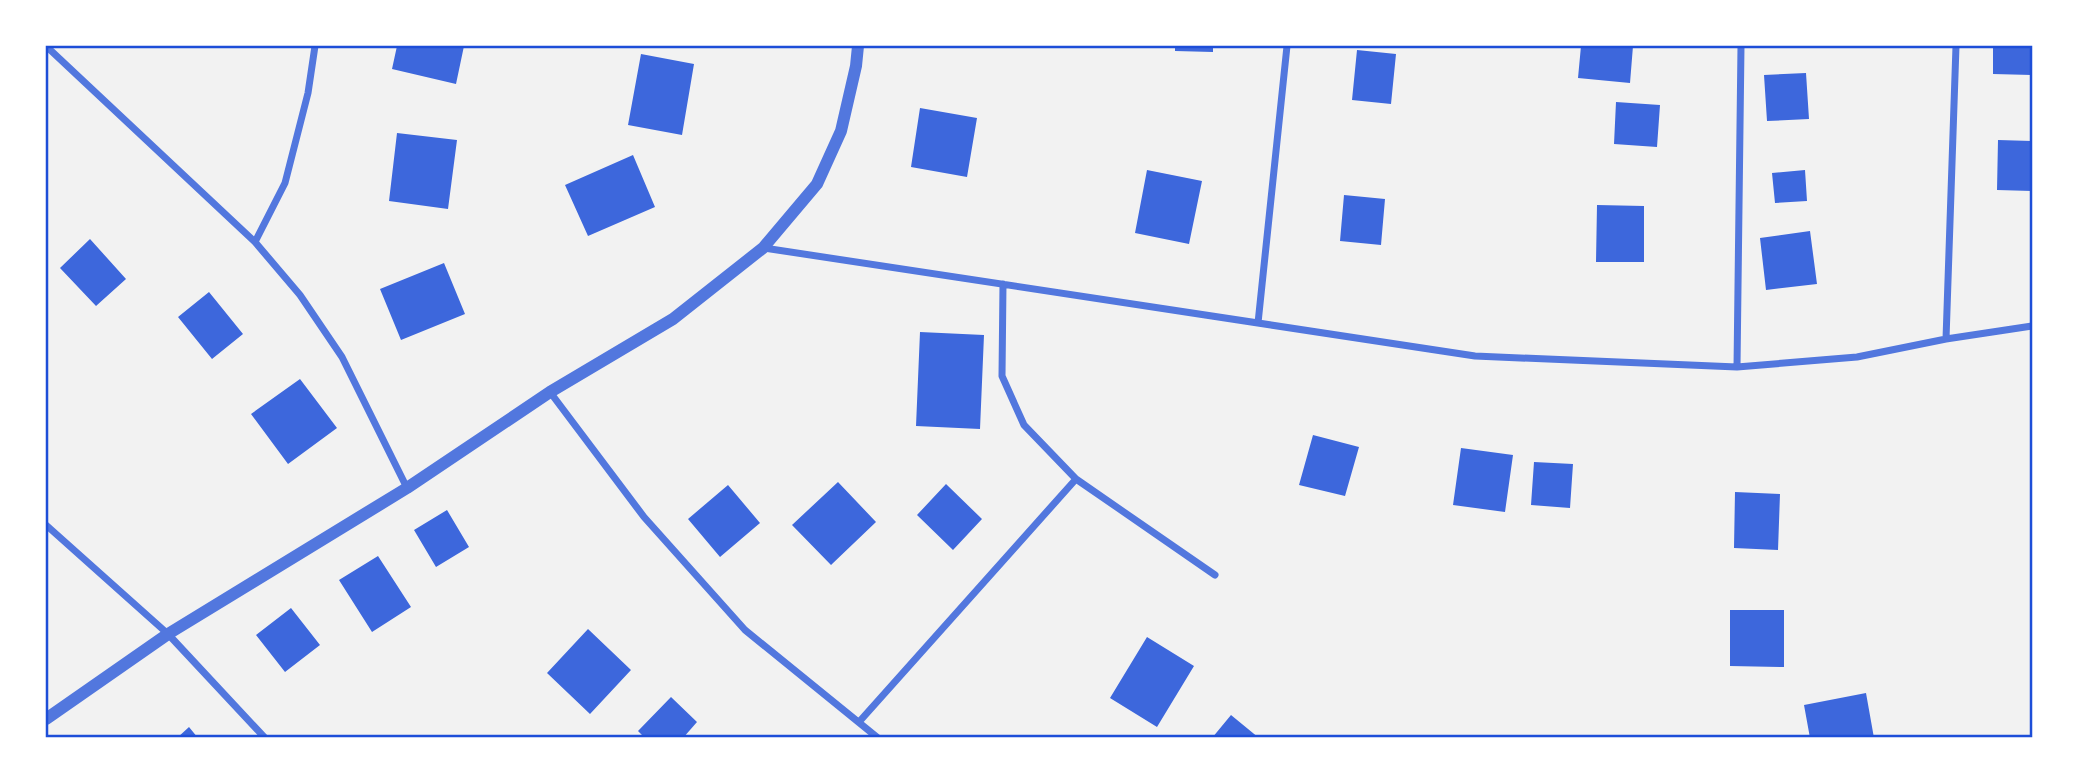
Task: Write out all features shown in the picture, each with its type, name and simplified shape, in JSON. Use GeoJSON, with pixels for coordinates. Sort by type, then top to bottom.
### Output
{"type":"FeatureCollection","features":[{"type":"Feature","properties":{"kind":"street"},"geometry":{"type":"LineString","coordinates":[[46,46],[255,242],[300,295],[342,357],[407,488]]}},
{"type":"Feature","properties":{"kind":"street"},"geometry":{"type":"LineString","coordinates":[[255,242],[285,183],[308,93],[315,46]]}},
{"type":"Feature","properties":{"kind":"street"},"geometry":{"type":"LineString","coordinates":[[46,719],[168,634],[407,488],[550,392],[673,319],[763,248],[817,184],[841,131],[858,46]]}},
{"type":"Feature","properties":{"kind":"street"},"geometry":{"type":"LineString","coordinates":[[1258,323],[1287,46]]}},
{"type":"Feature","properties":{"kind":"street"},"geometry":{"type":"LineString","coordinates":[[1737,368],[1741,46]]}},
{"type":"Feature","properties":{"kind":"street"},"geometry":{"type":"LineString","coordinates":[[1946,339],[1956,46]]}},
{"type":"Feature","properties":{"kind":"street"},"geometry":{"type":"LineString","coordinates":[[763,248],[1475,356],[1737,368],[1857,357],[1946,339],[2032,326]]}},
{"type":"Feature","properties":{"kind":"street"},"geometry":{"type":"LineString","coordinates":[[1003,284],[1002,376],[1024,425],[1076,479],[1215,575]]}},
{"type":"Feature","properties":{"kind":"street"},"geometry":{"type":"LineString","coordinates":[[550,392],[644,517],[745,630],[878,737]]}},
{"type":"Feature","properties":{"kind":"street"},"geometry":{"type":"LineString","coordinates":[[859,722],[1076,479]]}},
{"type":"Feature","properties":{"kind":"street"},"geometry":{"type":"LineString","coordinates":[[46,525],[168,634],[265,737]]}},
{"type":"Feature","properties":{"kind":"building"},"geometry":{"type":"Polygon","coordinates":[[[397,46],[464,46],[456,84],[392,69],[397,46]]]}},
{"type":"Feature","properties":{"kind":"building"},"geometry":{"type":"Polygon","coordinates":[[[1175,46],[1213,46],[1213,52],[1175,51],[1175,46]]]}},
{"type":"Feature","properties":{"kind":"building"},"geometry":{"type":"Polygon","coordinates":[[[1581,46],[1633,46],[1630,83],[1578,78],[1581,46]]]}},
{"type":"Feature","properties":{"kind":"building"},"geometry":{"type":"Polygon","coordinates":[[[1993,46],[2032,46],[2032,75],[1993,74],[1993,46]]]}},
{"type":"Feature","properties":{"kind":"building"},"geometry":{"type":"Polygon","coordinates":[[[1357,50],[1396,54],[1391,104],[1352,100],[1357,50]]]}},
{"type":"Feature","properties":{"kind":"building"},"geometry":{"type":"Polygon","coordinates":[[[641,54],[694,64],[682,135],[628,125],[641,54]]]}},
{"type":"Feature","properties":{"kind":"building"},"geometry":{"type":"Polygon","coordinates":[[[1806,73],[1809,119],[1767,121],[1764,75],[1806,73]]]}},
{"type":"Feature","properties":{"kind":"building"},"geometry":{"type":"Polygon","coordinates":[[[1616,102],[1660,105],[1657,147],[1614,144],[1616,102]]]}},
{"type":"Feature","properties":{"kind":"building"},"geometry":{"type":"Polygon","coordinates":[[[920,108],[977,118],[967,177],[911,167],[920,108]]]}},
{"type":"Feature","properties":{"kind":"building"},"geometry":{"type":"Polygon","coordinates":[[[397,133],[457,140],[448,209],[389,201],[397,133]]]}},
{"type":"Feature","properties":{"kind":"building"},"geometry":{"type":"Polygon","coordinates":[[[1998,140],[2032,141],[2032,191],[1997,190],[1998,140]]]}},
{"type":"Feature","properties":{"kind":"building"},"geometry":{"type":"Polygon","coordinates":[[[633,155],[655,207],[588,236],[565,185],[633,155]]]}},
{"type":"Feature","properties":{"kind":"building"},"geometry":{"type":"Polygon","coordinates":[[[1147,170],[1202,181],[1189,244],[1135,233],[1147,170]]]}},
{"type":"Feature","properties":{"kind":"building"},"geometry":{"type":"Polygon","coordinates":[[[1805,170],[1807,201],[1775,203],[1772,173],[1805,170]]]}},
{"type":"Feature","properties":{"kind":"building"},"geometry":{"type":"Polygon","coordinates":[[[1344,195],[1385,199],[1381,245],[1340,241],[1344,195]]]}},
{"type":"Feature","properties":{"kind":"building"},"geometry":{"type":"Polygon","coordinates":[[[1597,205],[1644,206],[1644,262],[1596,262],[1597,205]]]}},
{"type":"Feature","properties":{"kind":"building"},"geometry":{"type":"Polygon","coordinates":[[[1810,231],[1817,284],[1766,290],[1760,238],[1810,231]]]}},
{"type":"Feature","properties":{"kind":"building"},"geometry":{"type":"Polygon","coordinates":[[[90,239],[126,279],[96,306],[60,268],[90,239]]]}},
{"type":"Feature","properties":{"kind":"building"},"geometry":{"type":"Polygon","coordinates":[[[444,263],[465,314],[401,340],[380,289],[444,263]]]}},
{"type":"Feature","properties":{"kind":"building"},"geometry":{"type":"Polygon","coordinates":[[[209,292],[243,334],[212,359],[178,317],[209,292]]]}},
{"type":"Feature","properties":{"kind":"building"},"geometry":{"type":"Polygon","coordinates":[[[920,332],[984,335],[980,429],[916,426],[920,332]]]}},
{"type":"Feature","properties":{"kind":"building"},"geometry":{"type":"Polygon","coordinates":[[[300,379],[337,428],[288,464],[251,414],[300,379]]]}},
{"type":"Feature","properties":{"kind":"building"},"geometry":{"type":"Polygon","coordinates":[[[1313,435],[1359,447],[1345,496],[1299,485],[1313,435]]]}},
{"type":"Feature","properties":{"kind":"building"},"geometry":{"type":"Polygon","coordinates":[[[1461,448],[1513,455],[1505,512],[1453,505],[1461,448]]]}},
{"type":"Feature","properties":{"kind":"building"},"geometry":{"type":"Polygon","coordinates":[[[1534,462],[1573,464],[1570,508],[1531,505],[1534,462]]]}},
{"type":"Feature","properties":{"kind":"building"},"geometry":{"type":"Polygon","coordinates":[[[838,482],[876,522],[831,565],[792,525],[838,482]]]}},
{"type":"Feature","properties":{"kind":"building"},"geometry":{"type":"Polygon","coordinates":[[[946,484],[982,519],[953,550],[917,515],[946,484]]]}},
{"type":"Feature","properties":{"kind":"building"},"geometry":{"type":"Polygon","coordinates":[[[728,485],[760,523],[720,557],[688,519],[728,485]]]}},
{"type":"Feature","properties":{"kind":"building"},"geometry":{"type":"Polygon","coordinates":[[[1735,492],[1780,494],[1778,550],[1734,548],[1735,492]]]}},
{"type":"Feature","properties":{"kind":"building"},"geometry":{"type":"Polygon","coordinates":[[[447,510],[469,547],[436,567],[414,530],[447,510]]]}},
{"type":"Feature","properties":{"kind":"building"},"geometry":{"type":"Polygon","coordinates":[[[378,556],[411,607],[372,632],[339,580],[378,556]]]}},
{"type":"Feature","properties":{"kind":"building"},"geometry":{"type":"Polygon","coordinates":[[[291,608],[320,645],[285,672],[256,635],[291,608]]]}},
{"type":"Feature","properties":{"kind":"building"},"geometry":{"type":"Polygon","coordinates":[[[1730,610],[1784,610],[1784,667],[1730,666],[1730,610]]]}},
{"type":"Feature","properties":{"kind":"building"},"geometry":{"type":"Polygon","coordinates":[[[588,629],[631,670],[590,714],[547,673],[588,629]]]}},
{"type":"Feature","properties":{"kind":"building"},"geometry":{"type":"Polygon","coordinates":[[[1147,637],[1194,666],[1157,727],[1110,698],[1147,637]]]}},
{"type":"Feature","properties":{"kind":"building"},"geometry":{"type":"Polygon","coordinates":[[[1866,693],[1874,738],[1810,738],[1804,705],[1866,693]]]}},
{"type":"Feature","properties":{"kind":"building"},"geometry":{"type":"Polygon","coordinates":[[[671,697],[697,722],[683,738],[645,738],[638,731],[671,697]]]}},
{"type":"Feature","properties":{"kind":"building"},"geometry":{"type":"Polygon","coordinates":[[[1231,715],[1259,738],[1212,738],[1231,715]]]}},
{"type":"Feature","properties":{"kind":"building"},"geometry":{"type":"Polygon","coordinates":[[[189,727],[198,738],[177,738],[189,727]]]}}]}
